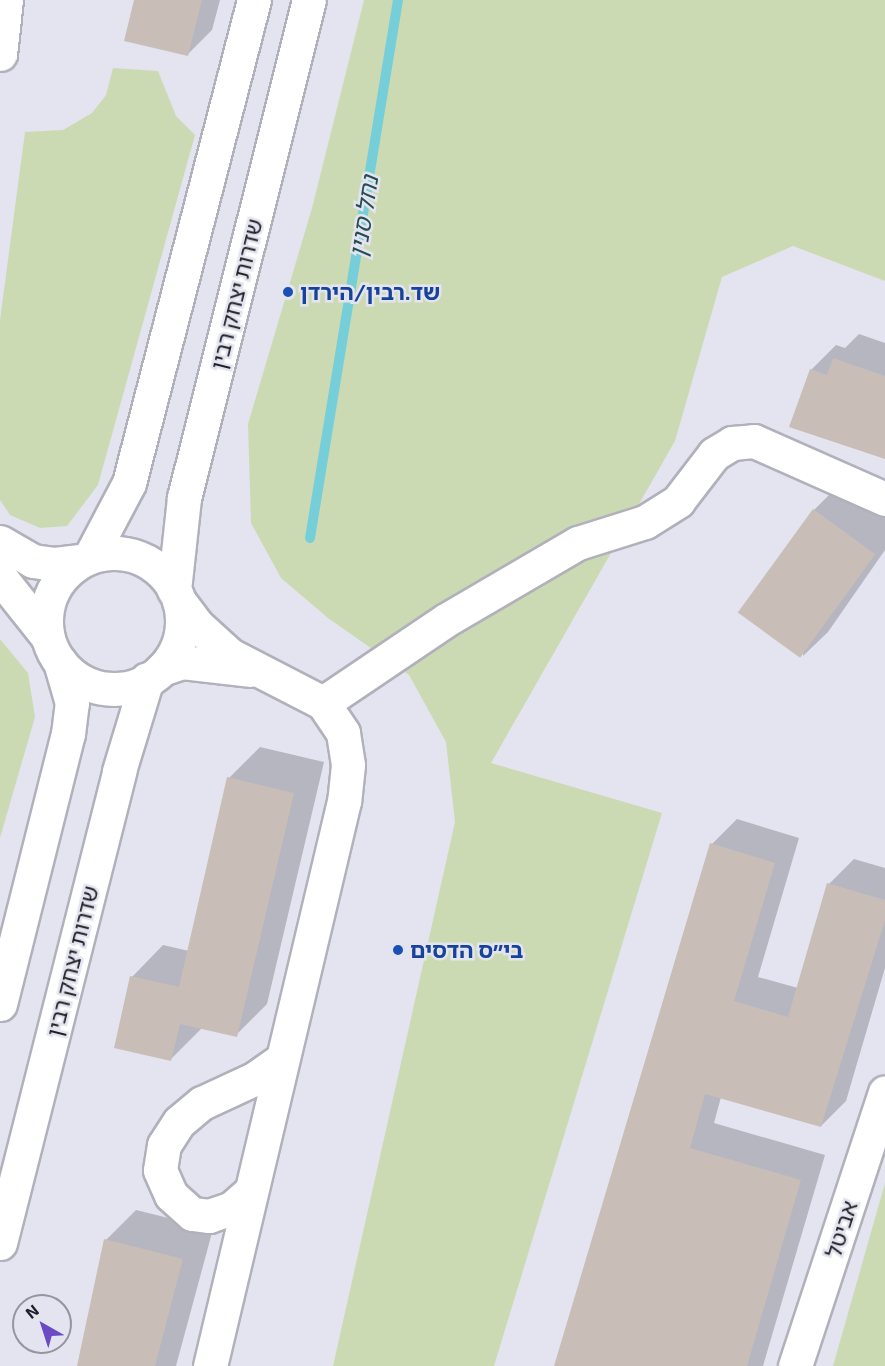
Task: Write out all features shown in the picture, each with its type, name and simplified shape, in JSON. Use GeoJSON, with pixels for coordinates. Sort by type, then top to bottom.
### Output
{"type":"FeatureCollection","features":[{"type":"Feature","properties":{"kind":"main road"},"geometry":{"type":"LineString","coordinates":[[0,54],[6,0]]}},
{"type":"Feature","properties":{"kind":"main road"},"geometry":{"type":"LineString","coordinates":[[0,1004],[68,734],[72,703],[54,649],[46,612],[53,590],[62,576],[85,559],[129,483],[254,0]]}},
{"type":"Feature","properties":{"kind":"main road","name":"שדרות יצחק רבין"},"geometry":{"type":"LineString","coordinates":[[176,595],[184,498],[309,0]]}},
{"type":"Feature","properties":{"kind":"main road"},"geometry":{"type":"LineString","coordinates":[[323,703],[446,620],[578,543],[645,522],[678,501],[714,454],[732,443],[754,441],[885,499]]}},
{"type":"Feature","properties":{"kind":"main road"},"geometry":{"type":"LineString","coordinates":[[0,542],[33,561],[55,564],[127,554],[151,563],[197,625],[230,655],[323,703],[343,733],[348,765],[344,801],[249,1193],[210,1366]]}},
{"type":"Feature","properties":{"kind":"main road"},"geometry":{"type":"LineString","coordinates":[[0,577],[72,675],[102,687],[113,689],[182,662],[261,671]]}},
{"type":"Feature","properties":{"kind":"main road"},"geometry":{"type":"LineString","coordinates":[[155,674],[176,649],[182,626],[176,595]]}},
{"type":"Feature","properties":{"kind":"main road","name":"שדרות יצחק רבין"},"geometry":{"type":"LineString","coordinates":[[0,1243],[119,771],[155,674]]}},
{"type":"Feature","properties":{"kind":"main road"},"geometry":{"type":"LineString","coordinates":[[249,1193],[232,1208],[209,1216],[192,1214],[171,1195],[160,1170],[164,1145],[179,1122],[202,1103],[244,1084],[281,1060]]}},
{"type":"Feature","properties":{"kind":"main road","name":"אביטל"},"geometry":{"type":"LineString","coordinates":[[795,1366],[885,1092]]}},
{"type":"Feature","properties":{"kind":"green space"},"geometry":{"type":"Polygon","coordinates":[[[364,0],[885,0],[885,281],[793,246],[722,277],[675,441],[491,763],[662,813],[494,1366],[333,1366],[455,822],[446,742],[409,675],[328,618],[281,578],[251,523],[248,424],[312,208],[364,0]]]}},
{"type":"Feature","properties":{"kind":"green space"},"geometry":{"type":"Polygon","coordinates":[[[113,68],[158,71],[176,116],[195,135],[98,485],[67,526],[40,528],[10,515],[0,500],[0,320],[25,132],[63,130],[92,113],[106,95],[113,68]]]}},
{"type":"Feature","properties":{"kind":"green space"},"geometry":{"type":"Polygon","coordinates":[[[0,639],[28,673],[35,717],[0,838],[0,639]]]}},
{"type":"Feature","properties":{"kind":"green space"},"geometry":{"type":"Polygon","coordinates":[[[885,1183],[885,1366],[833,1366],[885,1183]]]}},
{"type":"Feature","properties":{"kind":"building"},"geometry":{"type":"Polygon","coordinates":[[[134,0],[202,0],[188,56],[124,41],[134,0]]]}},
{"type":"Feature","properties":{"kind":"building"},"geometry":{"type":"Polygon","coordinates":[[[833,358],[885,376],[885,459],[789,427],[810,369],[827,375],[833,358]]]}},
{"type":"Feature","properties":{"kind":"building"},"geometry":{"type":"Polygon","coordinates":[[[813,509],[875,554],[800,658],[738,613],[813,509]]]}},
{"type":"Feature","properties":{"kind":"building"},"geometry":{"type":"Polygon","coordinates":[[[227,777],[294,793],[237,1037],[180,1024],[171,1061],[114,1048],[130,976],[179,987],[227,777]]]}},
{"type":"Feature","properties":{"kind":"building"},"geometry":{"type":"Polygon","coordinates":[[[710,843],[775,863],[734,1001],[788,1017],[827,883],[885,900],[885,920],[821,1127],[705,1094],[690,1148],[801,1180],[747,1366],[554,1366],[710,843]]]}},
{"type":"Feature","properties":{"kind":"building"},"geometry":{"type":"Polygon","coordinates":[[[104,1239],[183,1259],[155,1366],[77,1366],[104,1239]]]}},
{"type":"Feature","properties":{"kind":"waterway","name":"נחל סנין"},"geometry":{"type":"LineString","coordinates":[[310,538],[398,0]]}},
{"type":"Feature","properties":{"kind":"place","name":"שד.רבין/הירדן"},"geometry":{"type":"Point","coordinates":[288,292]}},
{"type":"Feature","properties":{"kind":"place","name":"בי״ס הדסים"},"geometry":{"type":"Point","coordinates":[398,950]}}]}
